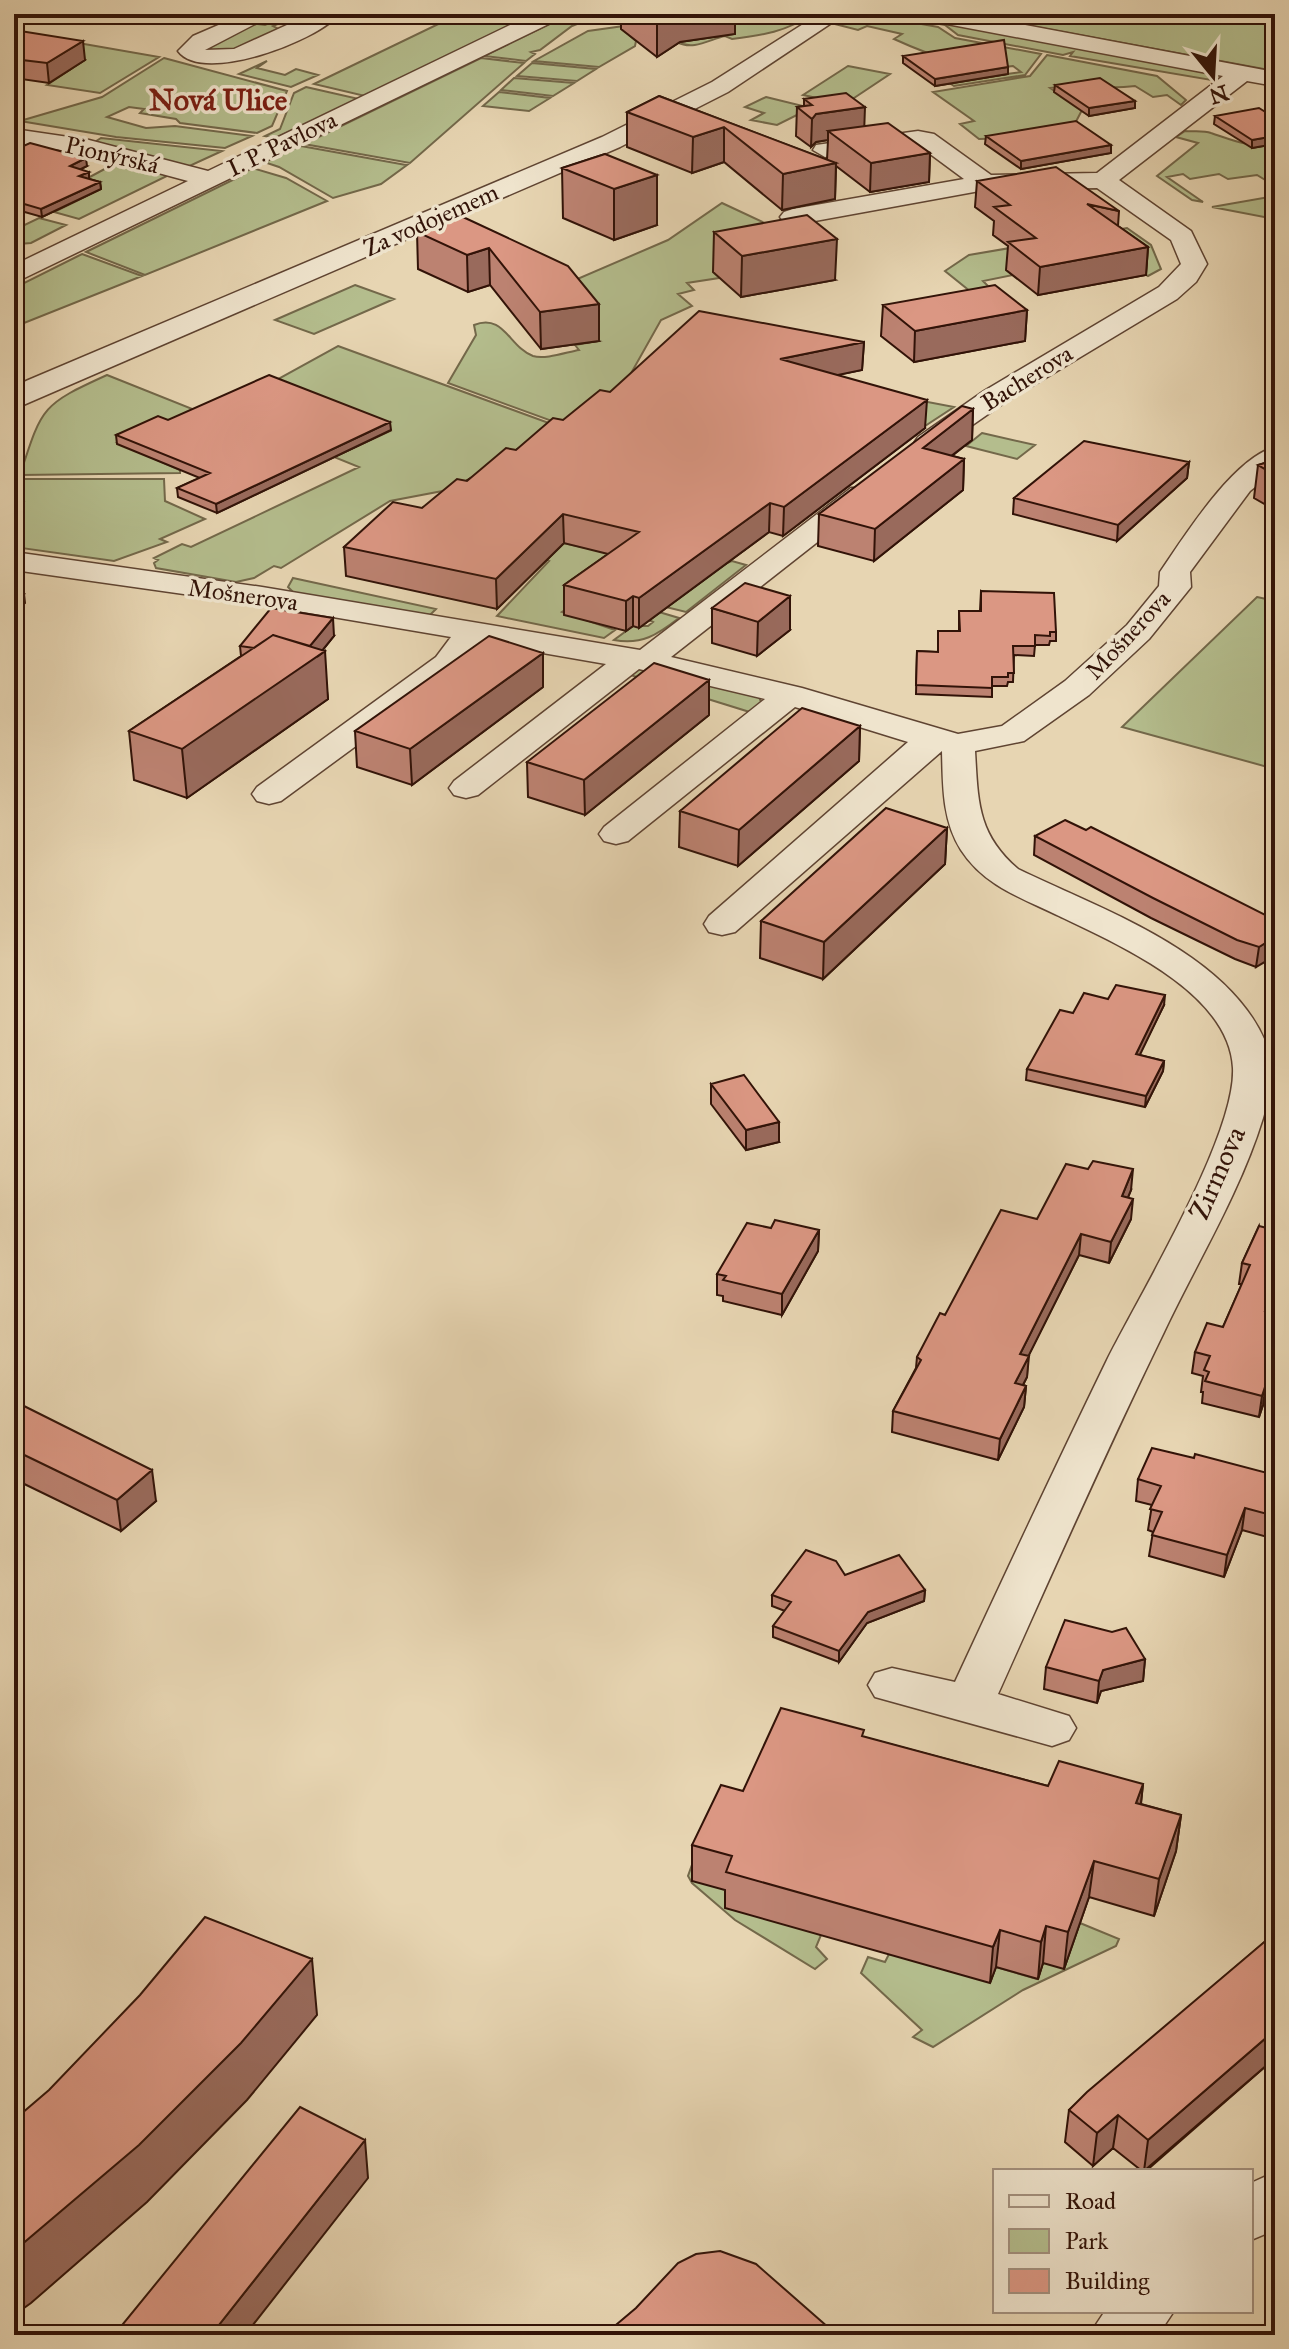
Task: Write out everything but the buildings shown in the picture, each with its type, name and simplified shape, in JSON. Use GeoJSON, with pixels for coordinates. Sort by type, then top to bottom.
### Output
{"type":"FeatureCollection","features":[{"type":"Feature","properties":{"kind":"street"},"geometry":{"type":"LineString","coordinates":[[263,14],[201,41],[189,51],[201,57],[229,58],[328,14]]}},
{"type":"Feature","properties":{"kind":"street","name":"I. P. Pavlova"},"geometry":{"type":"LineString","coordinates":[[14,275],[551,14]]}},
{"type":"Feature","properties":{"kind":"street","name":"Za vodojemem"},"geometry":{"type":"LineString","coordinates":[[14,401],[36,387],[611,142],[720,87],[834,14]]}},
{"type":"Feature","properties":{"kind":"street"},"geometry":{"type":"LineString","coordinates":[[931,14],[1275,79]]}},
{"type":"Feature","properties":{"kind":"street"},"geometry":{"type":"LineString","coordinates":[[793,217],[985,183],[1103,180],[1242,73]]}},
{"type":"Feature","properties":{"kind":"street","name":"Pionýrská"},"geometry":{"type":"LineString","coordinates":[[14,136],[89,147],[210,179]]}},
{"type":"Feature","properties":{"kind":"street"},"geometry":{"type":"LineString","coordinates":[[825,150],[925,139],[985,183]]}},
{"type":"Feature","properties":{"kind":"street","name":"Bacherova"},"geometry":{"type":"LineString","coordinates":[[907,458],[994,397],[1168,293],[1187,276],[1194,264],[1182,236],[1103,180]]}},
{"type":"Feature","properties":{"kind":"street","name":"Mošnerova"},"geometry":{"type":"LineString","coordinates":[[14,561],[262,596],[639,660],[790,695],[945,742],[997,738],[1019,731],[1082,684],[1138,632],[1175,587],[1176,570],[1240,485],[1275,456]]}},
{"type":"Feature","properties":{"kind":"street"},"geometry":{"type":"LineString","coordinates":[[466,788],[883,477]]}},
{"type":"Feature","properties":{"kind":"street"},"geometry":{"type":"LineString","coordinates":[[269,794],[447,664],[471,632]]}},
{"type":"Feature","properties":{"kind":"street"},"geometry":{"type":"LineString","coordinates":[[616,834],[790,695]]}},
{"type":"Feature","properties":{"kind":"street"},"geometry":{"type":"LineString","coordinates":[[722,924],[945,742]]}},
{"type":"Feature","properties":{"kind":"street","name":"Zirmova"},"geometry":{"type":"LineString","coordinates":[[945,742],[964,822],[977,852],[1005,877],[1138,944],[1188,975],[1233,1017],[1251,1057],[1251,1092],[1226,1160],[1095,1429],[970,1703]]}},
{"type":"Feature","properties":{"kind":"street"},"geometry":{"type":"LineString","coordinates":[[892,1685],[970,1703],[1052,1728]]}},
{"type":"Feature","properties":{"kind":"street"},"geometry":{"type":"LineString","coordinates":[[1253,2215],[1275,2195]]}},
{"type":"Feature","properties":{"kind":"street"},"geometry":{"type":"LineString","coordinates":[[1118,2335],[1143,2313]]}},
{"type":"Feature","properties":{"kind":"green space"},"geometry":{"type":"Polygon","coordinates":[[[290,14],[300,14],[273,26],[282,31],[228,54],[205,55],[201,45],[251,23],[265,25],[290,14]]]}},
{"type":"Feature","properties":{"kind":"green space"},"geometry":{"type":"Polygon","coordinates":[[[459,14],[533,14],[365,96],[314,84],[459,14]]]}},
{"type":"Feature","properties":{"kind":"green space"},"geometry":{"type":"Polygon","coordinates":[[[570,14],[602,14],[572,26],[540,50],[531,52],[535,54],[526,61],[484,56],[570,14]]]}},
{"type":"Feature","properties":{"kind":"green space"},"geometry":{"type":"Polygon","coordinates":[[[708,14],[812,14],[793,25],[764,34],[732,39],[725,36],[696,45],[677,42],[708,14]]]}},
{"type":"Feature","properties":{"kind":"green space"},"geometry":{"type":"Polygon","coordinates":[[[843,14],[866,14],[938,27],[955,38],[1041,54],[1025,75],[954,86],[948,82],[1021,72],[1013,66],[983,67],[937,56],[894,39],[902,34],[867,26],[858,30],[831,23],[843,14]]]}},
{"type":"Feature","properties":{"kind":"green space"},"geometry":{"type":"Polygon","coordinates":[[[885,14],[903,14],[1200,69],[1213,75],[1217,81],[1070,56],[1073,52],[1063,55],[958,35],[945,25],[885,14]]]}},
{"type":"Feature","properties":{"kind":"green space"},"geometry":{"type":"Polygon","coordinates":[[[965,14],[1275,14],[1275,71],[965,14]]]}},
{"type":"Feature","properties":{"kind":"green space"},"geometry":{"type":"Polygon","coordinates":[[[638,24],[622,29],[636,41],[635,46],[599,67],[534,61],[588,31],[638,24]]]}},
{"type":"Feature","properties":{"kind":"green space"},"geometry":{"type":"Polygon","coordinates":[[[44,37],[159,57],[100,93],[47,85],[71,69],[44,37]]]}},
{"type":"Feature","properties":{"kind":"green space"},"geometry":{"type":"Polygon","coordinates":[[[1047,55],[1157,76],[1186,100],[1181,105],[1167,95],[1153,97],[1135,86],[1050,88],[1082,110],[1068,137],[979,139],[960,124],[974,121],[933,92],[1030,76],[1047,55]]]}},
{"type":"Feature","properties":{"kind":"green space"},"geometry":{"type":"Polygon","coordinates":[[[164,58],[287,91],[272,126],[257,133],[180,123],[176,119],[140,113],[144,109],[129,107],[107,117],[146,128],[175,126],[252,136],[225,148],[116,137],[20,121],[102,97],[164,58]]]}},
{"type":"Feature","properties":{"kind":"green space"},"geometry":{"type":"Polygon","coordinates":[[[481,58],[524,63],[410,163],[304,144],[481,58]]]}},
{"type":"Feature","properties":{"kind":"green space"},"geometry":{"type":"Polygon","coordinates":[[[267,61],[257,68],[285,75],[296,69],[318,75],[291,87],[239,74],[267,61]]]}},
{"type":"Feature","properties":{"kind":"green space"},"geometry":{"type":"Polygon","coordinates":[[[532,63],[596,69],[577,81],[517,76],[532,63]]]}},
{"type":"Feature","properties":{"kind":"green space"},"geometry":{"type":"Polygon","coordinates":[[[848,66],[890,74],[845,104],[803,95],[848,66]]]}},
{"type":"Feature","properties":{"kind":"green space"},"geometry":{"type":"Polygon","coordinates":[[[514,78],[574,83],[553,96],[501,90],[514,78]]]}},
{"type":"Feature","properties":{"kind":"green space"},"geometry":{"type":"Polygon","coordinates":[[[306,87],[359,99],[276,138],[265,136],[280,129],[294,93],[306,87]]]}},
{"type":"Feature","properties":{"kind":"green space"},"geometry":{"type":"Polygon","coordinates":[[[499,92],[550,98],[529,111],[483,106],[499,92]]]}},
{"type":"Feature","properties":{"kind":"green space"},"geometry":{"type":"Polygon","coordinates":[[[766,97],[811,108],[777,125],[751,120],[764,113],[745,107],[766,97]]]}},
{"type":"Feature","properties":{"kind":"green space"},"geometry":{"type":"Polygon","coordinates":[[[1185,131],[1208,132],[1250,144],[1275,144],[1275,186],[1257,175],[1228,179],[1219,174],[1190,179],[1183,174],[1167,177],[1203,202],[1192,200],[1157,176],[1198,143],[1176,137],[1185,131]]]}},
{"type":"Feature","properties":{"kind":"green space"},"geometry":{"type":"Polygon","coordinates":[[[101,138],[222,151],[183,169],[90,145],[101,138]]]}},
{"type":"Feature","properties":{"kind":"green space"},"geometry":{"type":"Polygon","coordinates":[[[301,146],[407,165],[381,184],[333,198],[279,167],[261,161],[301,146]]]}},
{"type":"Feature","properties":{"kind":"green space"},"geometry":{"type":"Polygon","coordinates":[[[129,162],[171,174],[79,219],[54,212],[99,190],[86,179],[112,165],[129,162]]]}},
{"type":"Feature","properties":{"kind":"green space"},"geometry":{"type":"Polygon","coordinates":[[[249,167],[286,178],[327,201],[145,275],[86,252],[241,176],[240,172],[249,167]]]}},
{"type":"Feature","properties":{"kind":"green space"},"geometry":{"type":"Polygon","coordinates":[[[1275,196],[1275,219],[1212,207],[1275,196]]]}},
{"type":"Feature","properties":{"kind":"green space"},"geometry":{"type":"Polygon","coordinates":[[[722,203],[771,226],[719,278],[687,283],[694,290],[678,294],[692,306],[661,320],[625,384],[560,424],[448,383],[476,335],[474,325],[484,323],[500,327],[525,352],[538,357],[579,350],[575,345],[599,341],[510,308],[668,240],[722,203]]]}},
{"type":"Feature","properties":{"kind":"green space"},"geometry":{"type":"Polygon","coordinates":[[[39,218],[66,225],[31,243],[19,244],[14,230],[39,218]]]}},
{"type":"Feature","properties":{"kind":"green space"},"geometry":{"type":"Polygon","coordinates":[[[1127,228],[1151,245],[1161,269],[1148,276],[1128,263],[1008,271],[1013,275],[983,281],[990,288],[986,304],[945,271],[969,255],[1127,228]]]}},
{"type":"Feature","properties":{"kind":"green space"},"geometry":{"type":"Polygon","coordinates":[[[82,254],[142,276],[14,327],[14,288],[82,254]]]}},
{"type":"Feature","properties":{"kind":"green space"},"geometry":{"type":"Polygon","coordinates":[[[355,285],[394,299],[314,334],[275,320],[355,285]]]}},
{"type":"Feature","properties":{"kind":"green space"},"geometry":{"type":"Polygon","coordinates":[[[338,346],[557,426],[453,489],[390,501],[281,568],[274,566],[254,578],[236,582],[156,568],[154,563],[158,560],[154,558],[182,544],[191,547],[359,467],[334,457],[390,431],[269,384],[338,346]]]}},
{"type":"Feature","properties":{"kind":"green space"},"geometry":{"type":"Polygon","coordinates":[[[107,375],[230,424],[118,443],[180,470],[180,473],[20,475],[34,435],[47,411],[69,394],[107,375]]]}},
{"type":"Feature","properties":{"kind":"green space"},"geometry":{"type":"Polygon","coordinates":[[[870,391],[954,407],[812,500],[719,566],[732,561],[746,565],[686,612],[666,607],[571,606],[562,612],[615,630],[604,638],[497,616],[549,561],[518,553],[447,518],[600,551],[870,391]]]}},
{"type":"Feature","properties":{"kind":"green space"},"geometry":{"type":"Polygon","coordinates":[[[982,433],[1035,445],[1017,459],[966,446],[982,433]]]}},
{"type":"Feature","properties":{"kind":"green space"},"geometry":{"type":"Polygon","coordinates":[[[18,479],[164,479],[165,501],[205,519],[160,539],[167,542],[114,561],[14,547],[14,507],[23,507],[24,502],[14,502],[18,479]]]}},
{"type":"Feature","properties":{"kind":"green space"},"geometry":{"type":"Polygon","coordinates":[[[293,578],[436,609],[430,615],[295,594],[288,587],[293,578]]]}},
{"type":"Feature","properties":{"kind":"green space"},"geometry":{"type":"Polygon","coordinates":[[[1257,597],[1275,601],[1275,769],[1122,727],[1257,597]]]}},
{"type":"Feature","properties":{"kind":"green space"},"geometry":{"type":"Polygon","coordinates":[[[659,612],[679,618],[641,640],[614,640],[633,626],[648,626],[653,622],[649,620],[659,612]]]}},
{"type":"Feature","properties":{"kind":"green space"},"geometry":{"type":"Polygon","coordinates":[[[640,669],[759,697],[762,704],[753,713],[627,674],[640,669]]]}},
{"type":"Feature","properties":{"kind":"green space"},"geometry":{"type":"Polygon","coordinates":[[[693,1862],[732,1892],[821,1935],[816,1947],[827,1959],[815,1969],[735,1920],[692,1883],[688,1876],[693,1862]]]}},
{"type":"Feature","properties":{"kind":"green space"},"geometry":{"type":"Polygon","coordinates":[[[1080,1923],[1119,1939],[1116,1946],[1023,1990],[933,2047],[913,2037],[922,2030],[861,1973],[868,1957],[885,1962],[889,1954],[996,1967],[1037,1979],[1043,1963],[1080,1923]]]}},
{"type":"Feature","properties":{"kind":"district","name":"Nová Ulice"},"geometry":{"type":"Point","coordinates":[218,100]}}]}
